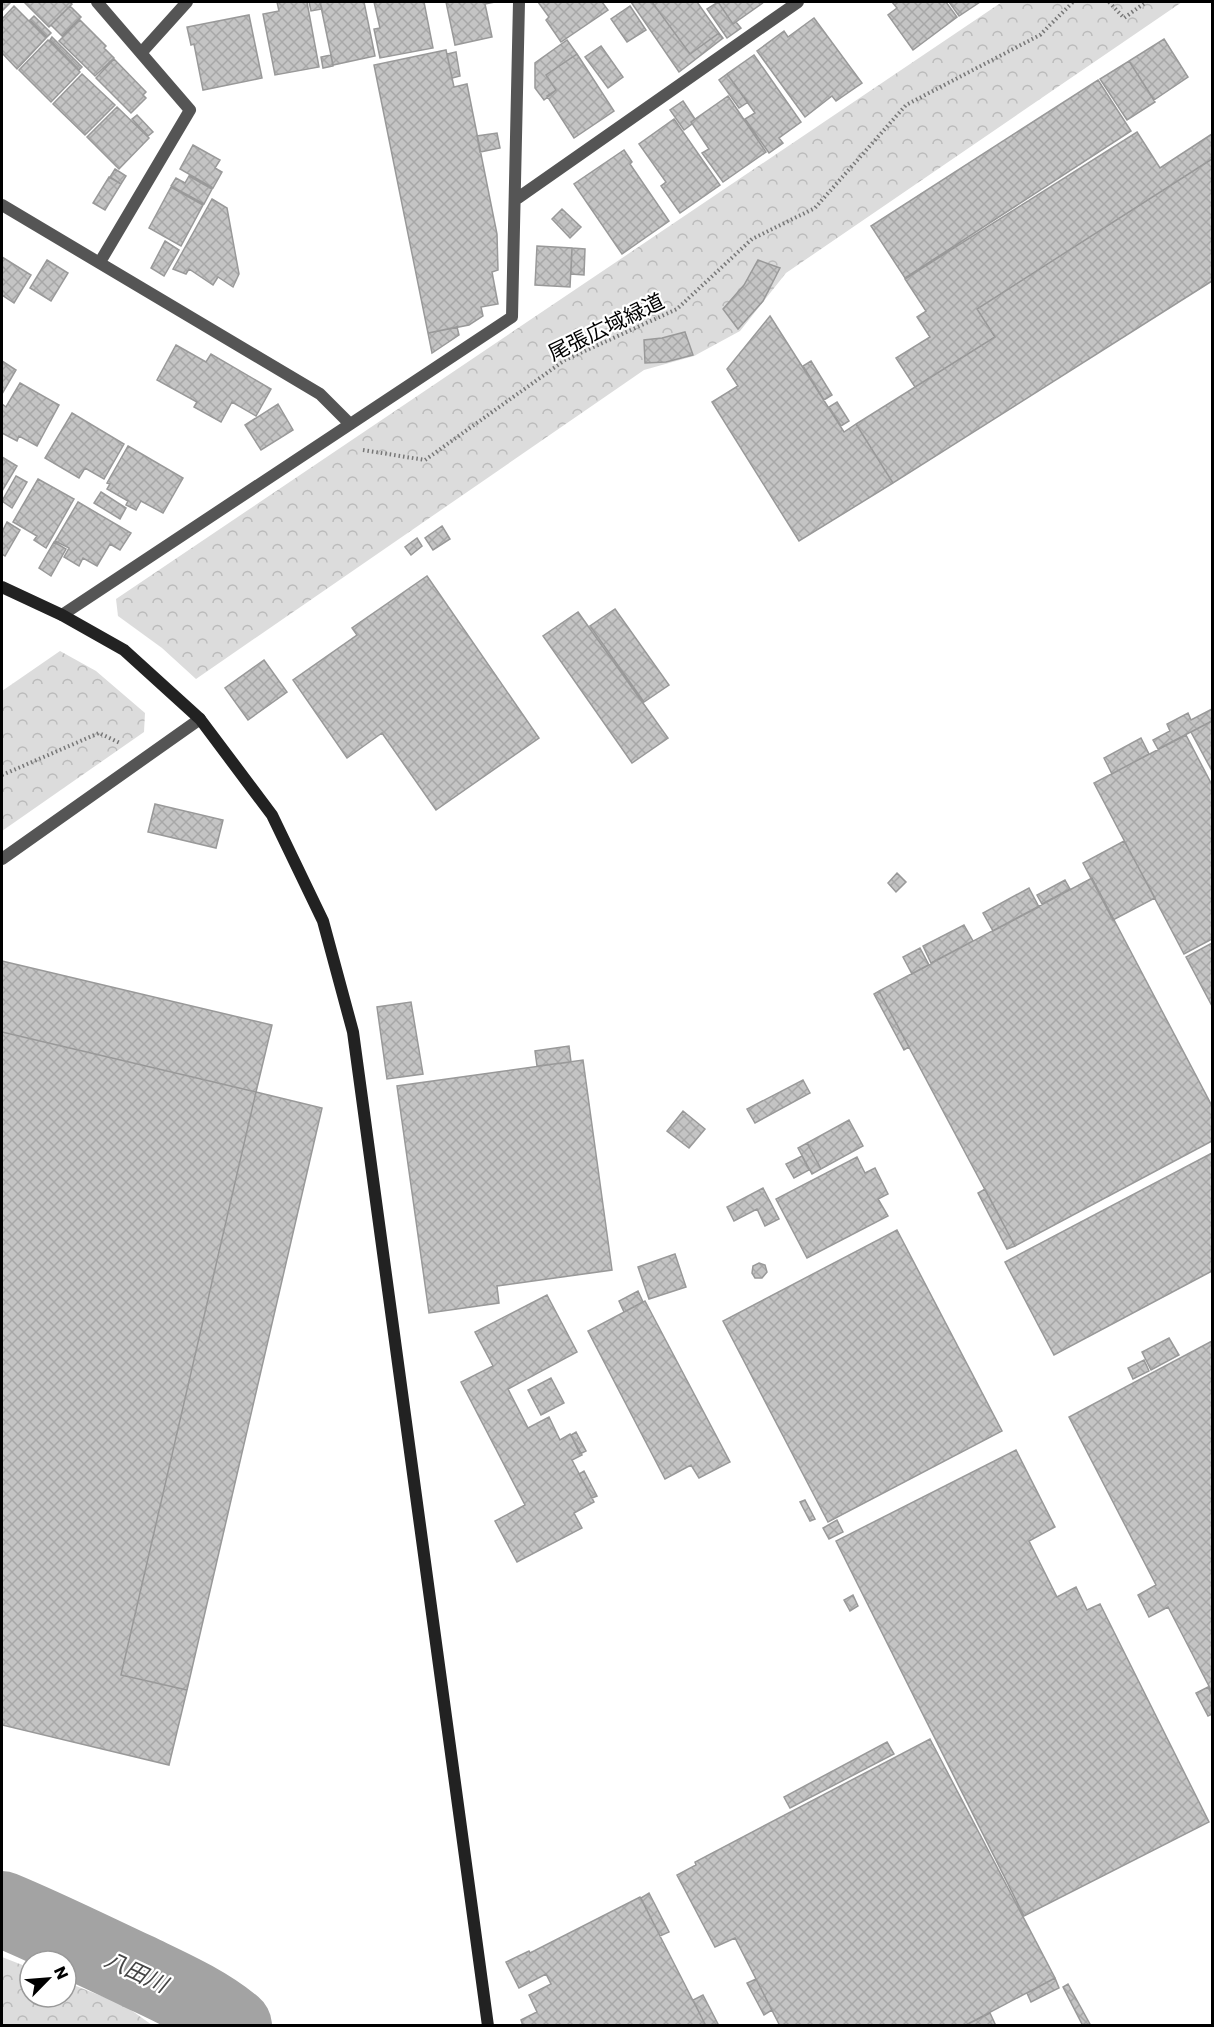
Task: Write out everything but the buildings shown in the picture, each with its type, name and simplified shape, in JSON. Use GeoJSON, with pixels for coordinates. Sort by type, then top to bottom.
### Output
{"type":"FeatureCollection","features":[{"type":"Feature","properties":{"kind":"street"},"geometry":{"type":"LineString","coordinates":[[97,2],[190,110],[100,262]]}},
{"type":"Feature","properties":{"kind":"street"},"geometry":{"type":"LineString","coordinates":[[141,53],[187,2]]}},
{"type":"Feature","properties":{"kind":"street"},"geometry":{"type":"LineString","coordinates":[[62,615],[512,317],[519,2]]}},
{"type":"Feature","properties":{"kind":"street"},"geometry":{"type":"LineString","coordinates":[[515,200],[798,2]]}},
{"type":"Feature","properties":{"kind":"street"},"geometry":{"type":"LineString","coordinates":[[2,205],[320,394],[349,423]]}},
{"type":"Feature","properties":{"kind":"street"},"geometry":{"type":"LineString","coordinates":[[2,587],[62,615],[124,650],[200,719],[272,815],[323,921],[353,1032],[488,2025]]}},
{"type":"Feature","properties":{"kind":"street"},"geometry":{"type":"LineString","coordinates":[[2,859],[200,719]]}},
{"type":"Feature","properties":{"kind":"path","name":"尾張広域緑道"},"geometry":{"type":"LineString","coordinates":[[320,442],[425,460],[566,360],[677,309],[752,239],[815,208],[906,105],[1040,35],[1073,2]]}},
{"type":"Feature","properties":{"kind":"path"},"geometry":{"type":"LineString","coordinates":[[1109,2],[1125,18],[1146,2]]}},
{"type":"Feature","properties":{"kind":"path"},"geometry":{"type":"LineString","coordinates":[[2,775],[99,733],[148,756]]}},
{"type":"Feature","properties":{"kind":"green space"},"geometry":{"type":"Polygon","coordinates":[[[1002,2],[1182,2],[786,273],[740,331],[694,356],[644,370],[196,679],[162,648],[118,616],[116,599],[1002,2]]]}},
{"type":"Feature","properties":{"kind":"green space"},"geometry":{"type":"Polygon","coordinates":[[[60,651],[96,671],[145,713],[144,732],[2,831],[2,691],[60,651]]]}},
{"type":"Feature","properties":{"kind":"green space"},"geometry":{"type":"Polygon","coordinates":[[[2,1957],[18,1963],[18,2009],[78,2009],[78,1987],[124,2005],[152,2025],[2,2025],[2,1957]]]}},
{"type":"Feature","properties":{"kind":"waterway","name":"八田川"},"geometry":{"type":"LineString","coordinates":[[2,1909],[175,1989],[234,2026]]}}]}
